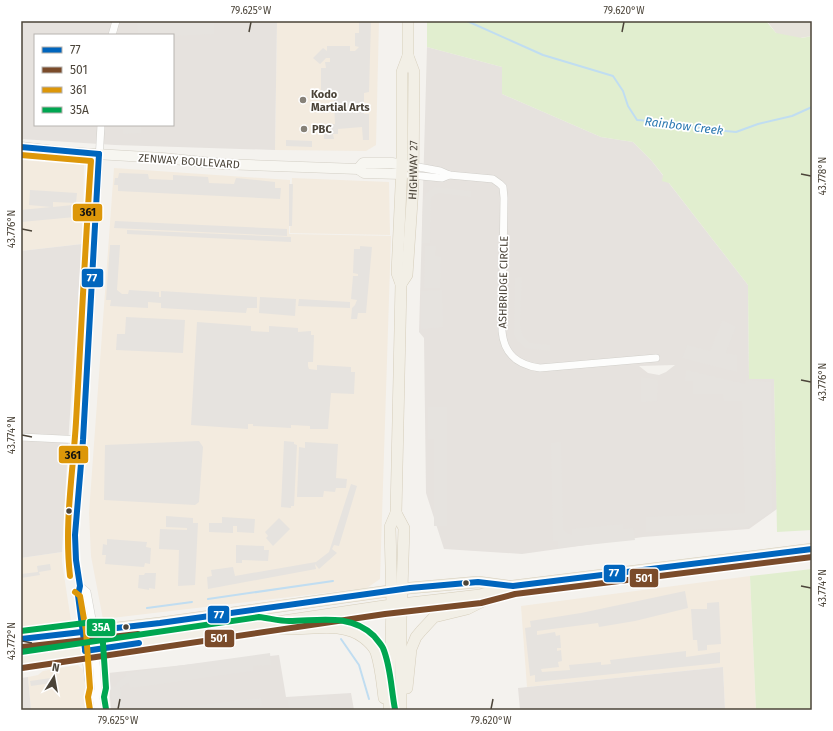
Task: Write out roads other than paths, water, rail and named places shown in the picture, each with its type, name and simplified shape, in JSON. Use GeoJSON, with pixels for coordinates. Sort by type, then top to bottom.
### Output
{"type":"FeatureCollection","features":[{"type":"Feature","properties":{"kind":"main road","name":"HIGHWAY 27"},"geometry":{"type":"LineString","coordinates":[[402,710],[396,591],[390,527],[396,513],[401,284],[397,273],[401,170],[402,72],[408,56],[408,21]]}},
{"type":"Feature","properties":{"kind":"main road","name":"HIGHWAY 27"},"geometry":{"type":"LineString","coordinates":[[401,284],[407,275],[413,187],[414,72],[408,56]]}},
{"type":"Feature","properties":{"kind":"main road"},"geometry":{"type":"LineString","coordinates":[[21,660],[396,605],[480,595],[513,586],[812,549]]}},
{"type":"Feature","properties":{"kind":"main road"},"geometry":{"type":"LineString","coordinates":[[21,640],[396,591],[478,582],[513,586]]}},
{"type":"Feature","properties":{"kind":"main road"},"geometry":{"type":"LineString","coordinates":[[402,710],[411,649],[416,637],[421,631],[434,617],[467,609],[513,586]]}},
{"type":"Feature","properties":{"kind":"main road","name":"HIGHWAY 27"},"geometry":{"type":"LineString","coordinates":[[388,710],[396,605]]}},
{"type":"Feature","properties":{"kind":"main road"},"geometry":{"type":"LineString","coordinates":[[259,625],[288,630],[334,628],[347,629],[358,633],[368,641],[376,651],[388,710]]}},
{"type":"Feature","properties":{"kind":"street"},"geometry":{"type":"LineString","coordinates":[[112,34],[116,21]]}},
{"type":"Feature","properties":{"kind":"street"},"geometry":{"type":"LineString","coordinates":[[96,697],[90,691],[90,650],[88,631],[78,595],[80,586],[76,560],[75,535],[83,440],[101,126]]}},
{"type":"Feature","properties":{"kind":"street","name":"ZENWAY BOULEVARD"},"geometry":{"type":"LineString","coordinates":[[21,147],[223,164],[295,168],[358,169],[364,163],[413,171]]}},
{"type":"Feature","properties":{"kind":"street","name":"ASHBRIDGE CIRCLE"},"geometry":{"type":"LineString","coordinates":[[413,171],[442,178],[449,175],[493,179],[502,187],[504,198],[502,331],[504,343],[514,359],[528,366],[540,368],[656,358]]}},
{"type":"Feature","properties":{"kind":"street"},"geometry":{"type":"LineString","coordinates":[[21,437],[83,440]]}},
{"type":"Feature","properties":{"kind":"street"},"geometry":{"type":"LineString","coordinates":[[80,586],[87,592],[88,631],[90,650],[98,689],[96,697],[98,710]]}},
{"type":"Feature","properties":{"kind":"waterway","name":"Rainbow Creek"},"geometry":{"type":"LineString","coordinates":[[467,21],[543,55],[613,76],[623,91],[628,106],[637,120],[678,123],[704,129],[736,132],[758,124],[792,116],[812,107]]}},
{"type":"Feature","properties":{"kind":"waterway"},"geometry":{"type":"LineString","coordinates":[[208,599],[333,581]]}},
{"type":"Feature","properties":{"kind":"waterway"},"geometry":{"type":"LineString","coordinates":[[147,608],[192,602]]}},
{"type":"Feature","properties":{"kind":"waterway"},"geometry":{"type":"LineString","coordinates":[[341,639],[359,665],[369,699]]}},
{"type":"Feature","properties":{"kind":"place","name":"Kodo Martial Arts"},"geometry":{"type":"Point","coordinates":[303,100]}},
{"type":"Feature","properties":{"kind":"place","name":"PBC"},"geometry":{"type":"Point","coordinates":[304,129]}}]}
